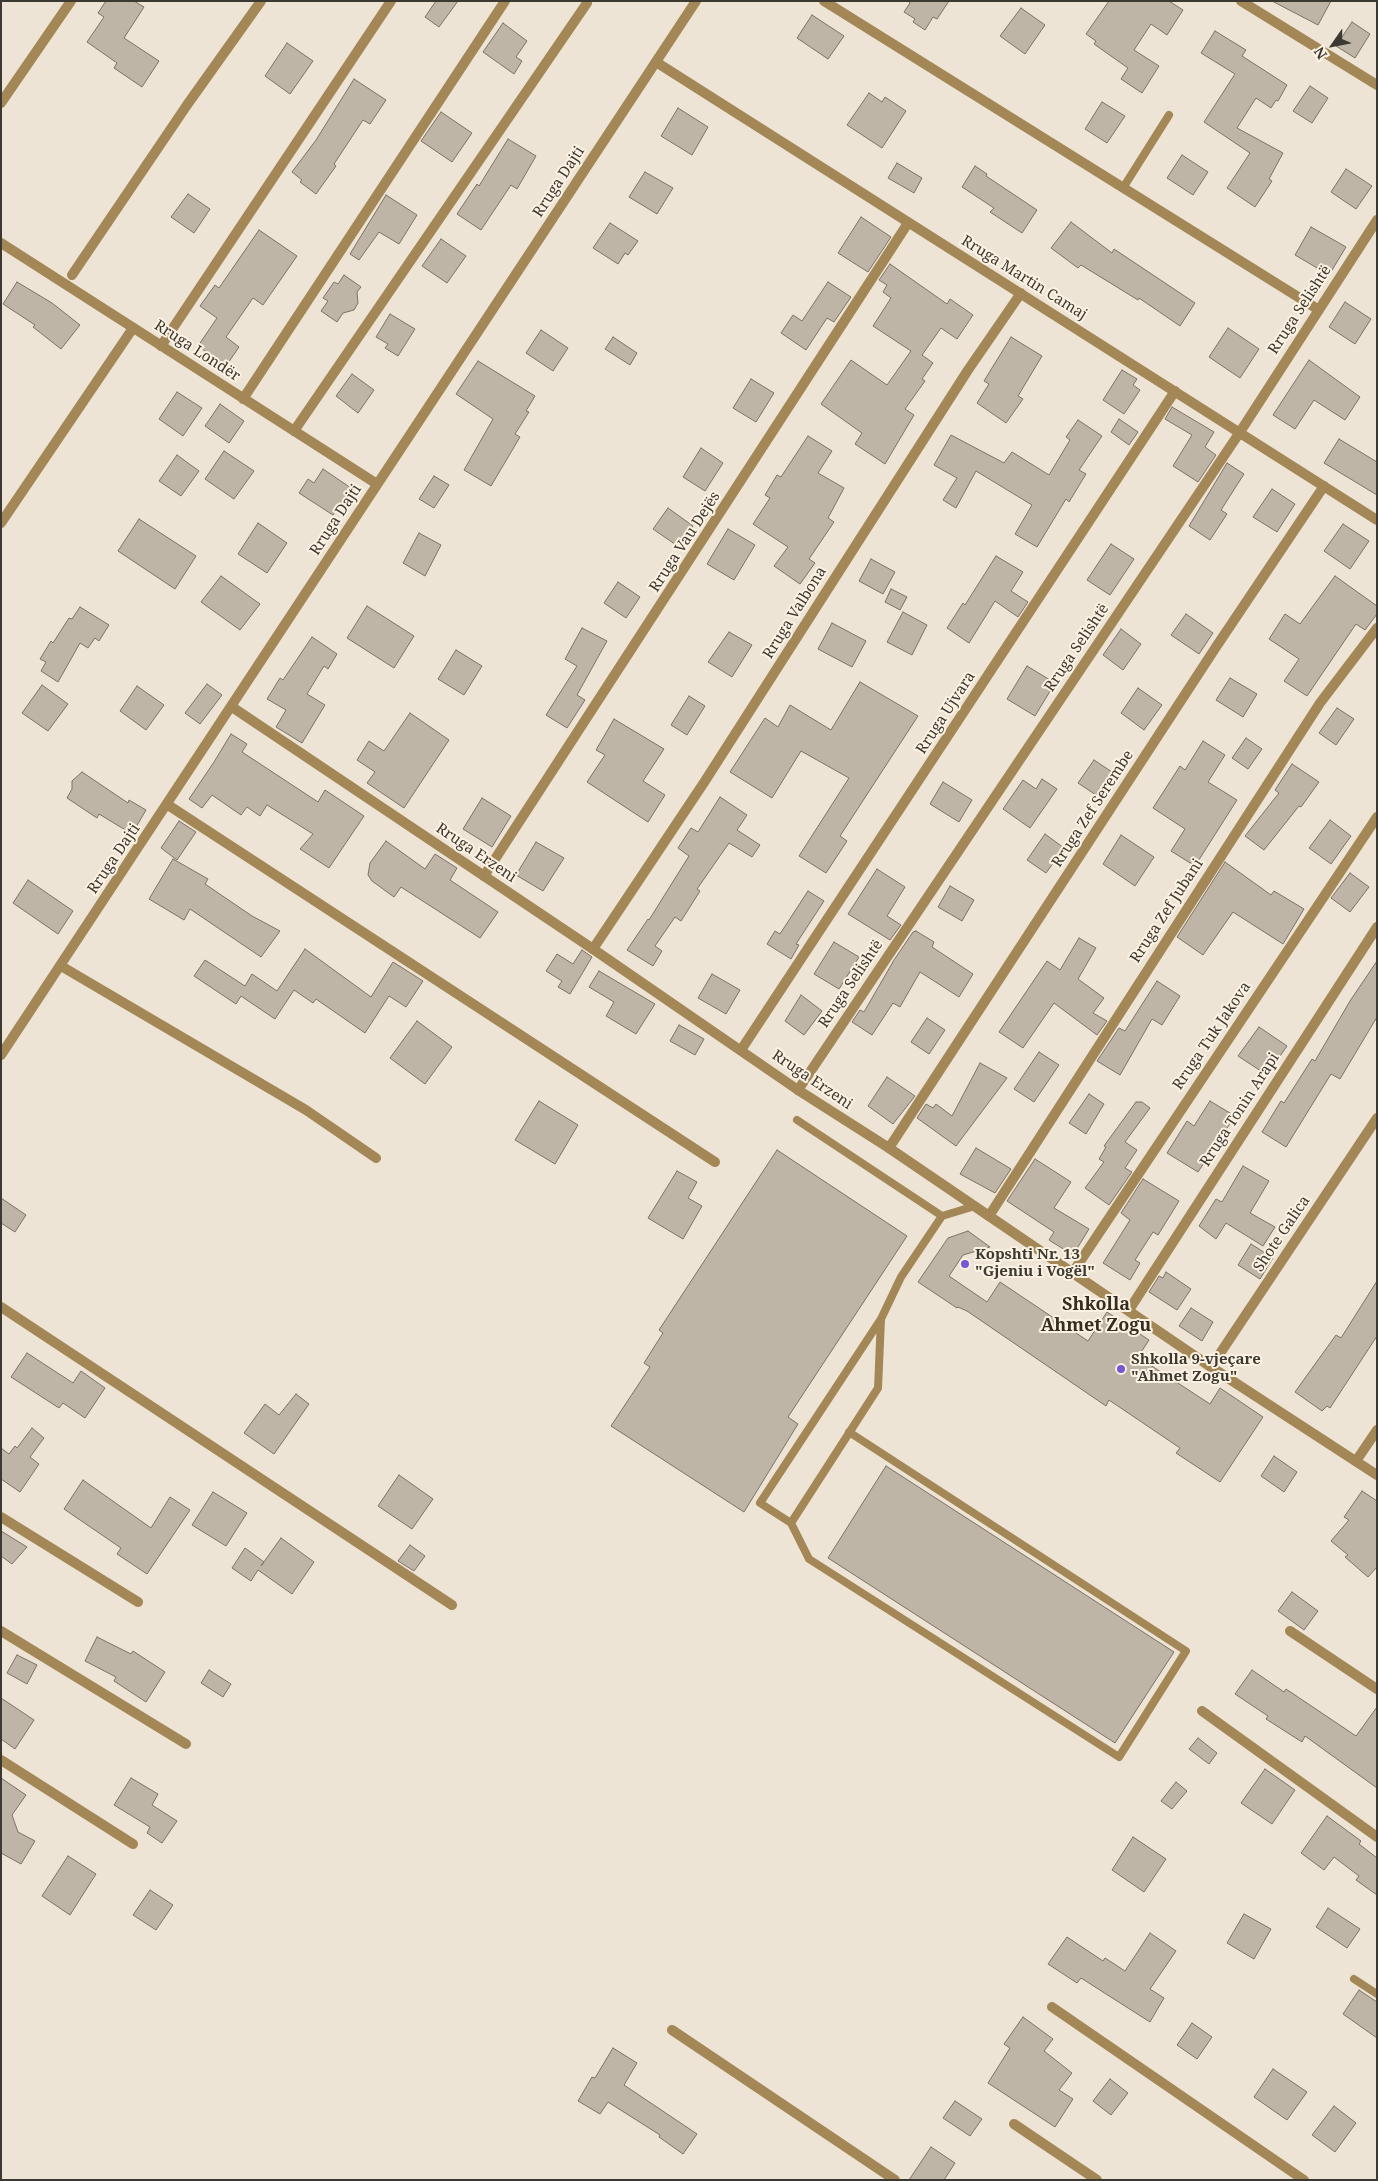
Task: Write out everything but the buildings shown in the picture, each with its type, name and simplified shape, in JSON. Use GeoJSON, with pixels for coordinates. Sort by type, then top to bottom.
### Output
{"type":"FeatureCollection","features":[{"type":"Feature","properties":{"kind":"street"},"geometry":{"type":"LineString","coordinates":[[1,103],[71,1]]}},
{"type":"Feature","properties":{"kind":"street"},"geometry":{"type":"LineString","coordinates":[[72,275],[187,105],[261,1]]}},
{"type":"Feature","properties":{"kind":"street"},"geometry":{"type":"LineString","coordinates":[[161,346],[391,1]]}},
{"type":"Feature","properties":{"kind":"street"},"geometry":{"type":"LineString","coordinates":[[243,399],[505,1]]}},
{"type":"Feature","properties":{"kind":"street","name":"Rruga Dajti"},"geometry":{"type":"LineString","coordinates":[[1,1055],[168,805],[377,484],[696,1]]}},
{"type":"Feature","properties":{"kind":"street"},"geometry":{"type":"LineString","coordinates":[[824,1],[1319,310]]}},
{"type":"Feature","properties":{"kind":"street"},"geometry":{"type":"LineString","coordinates":[[1241,1],[1377,85]]}},
{"type":"Feature","properties":{"kind":"street"},"geometry":{"type":"LineString","coordinates":[[294,431],[587,3]]}},
{"type":"Feature","properties":{"kind":"street","name":"Rruga Martin Camaj"},"geometry":{"type":"LineString","coordinates":[[656,62],[1377,520]]}},
{"type":"Feature","properties":{"kind":"street","name":"Rruga Vau Dejës"},"geometry":{"type":"LineString","coordinates":[[484,876],[908,223]]}},
{"type":"Feature","properties":{"kind":"street","name":"Rruga Selishtë"},"geometry":{"type":"LineString","coordinates":[[798,1090],[1240,432],[1375,226]]}},
{"type":"Feature","properties":{"kind":"street","name":"Rruga Londër"},"geometry":{"type":"LineString","coordinates":[[1,243],[377,484]]}},
{"type":"Feature","properties":{"kind":"street","name":"Rruga Valbona"},"geometry":{"type":"LineString","coordinates":[[593,949],[710,773],[968,370],[1021,293]]}},
{"type":"Feature","properties":{"kind":"street"},"geometry":{"type":"LineString","coordinates":[[1,523],[133,328]]}},
{"type":"Feature","properties":{"kind":"street","name":"Rruga Ujvara"},"geometry":{"type":"LineString","coordinates":[[742,1050],[1175,391]]}},
{"type":"Feature","properties":{"kind":"street","name":"Rruga Zef Serembe"},"geometry":{"type":"LineString","coordinates":[[889,1148],[1216,647],[1324,486]]}},
{"type":"Feature","properties":{"kind":"street","name":"Rruga Zef Jubani"},"geometry":{"type":"LineString","coordinates":[[989,1216],[1315,711],[1377,628]]}},
{"type":"Feature","properties":{"kind":"street","name":"Rruga Erzeni"},"geometry":{"type":"LineString","coordinates":[[232,707],[593,949],[798,1090],[889,1148],[1211,1367],[1377,1475]]}},
{"type":"Feature","properties":{"kind":"street"},"geometry":{"type":"LineString","coordinates":[[168,805],[715,1162]]}},
{"type":"Feature","properties":{"kind":"street","name":"Rruga Tuk Jakova"},"geometry":{"type":"LineString","coordinates":[[1073,1272],[1377,816]]}},
{"type":"Feature","properties":{"kind":"street","name":"Rruga Tonin Arapi"},"geometry":{"type":"LineString","coordinates":[[1129,1310],[1377,927]]}},
{"type":"Feature","properties":{"kind":"street"},"geometry":{"type":"LineString","coordinates":[[61,966],[306,1110],[376,1158]]}},
{"type":"Feature","properties":{"kind":"street","name":"Shote Galica"},"geometry":{"type":"LineString","coordinates":[[1211,1367],[1377,1118]]}},
{"type":"Feature","properties":{"kind":"street"},"geometry":{"type":"LineString","coordinates":[[1,1308],[452,1606]]}},
{"type":"Feature","properties":{"kind":"street"},"geometry":{"type":"LineString","coordinates":[[1356,1461],[1377,1430]]}},
{"type":"Feature","properties":{"kind":"street"},"geometry":{"type":"LineString","coordinates":[[1,1517],[138,1602]]}},
{"type":"Feature","properties":{"kind":"street"},"geometry":{"type":"LineString","coordinates":[[1,1631],[186,1744]]}},
{"type":"Feature","properties":{"kind":"street"},"geometry":{"type":"LineString","coordinates":[[1290,1632],[1377,1689]]}},
{"type":"Feature","properties":{"kind":"street"},"geometry":{"type":"LineString","coordinates":[[1202,1711],[1377,1837]]}},
{"type":"Feature","properties":{"kind":"street"},"geometry":{"type":"LineString","coordinates":[[1,1760],[133,1844]]}},
{"type":"Feature","properties":{"kind":"street"},"geometry":{"type":"LineString","coordinates":[[1052,2006],[1304,2180]]}},
{"type":"Feature","properties":{"kind":"street"},"geometry":{"type":"LineString","coordinates":[[672,2030],[895,2180]]}},
{"type":"Feature","properties":{"kind":"street"},"geometry":{"type":"LineString","coordinates":[[1014,2124],[1097,2180]]}},
{"type":"Feature","properties":{"kind":"lane"},"geometry":{"type":"LineString","coordinates":[[1123,188],[1169,115]]}},
{"type":"Feature","properties":{"kind":"lane"},"geometry":{"type":"LineString","coordinates":[[797,1120],[942,1216]]}},
{"type":"Feature","properties":{"kind":"lane"},"geometry":{"type":"LineString","coordinates":[[849,1432],[1186,1651],[1119,1757],[809,1559],[791,1524],[760,1503],[881,1319],[901,1277],[942,1216],[975,1206]]}},
{"type":"Feature","properties":{"kind":"lane"},"geometry":{"type":"LineString","coordinates":[[791,1524],[878,1388],[881,1319]]}},
{"type":"Feature","properties":{"kind":"lane"},"geometry":{"type":"LineString","coordinates":[[1354,1979],[1377,1994]]}},
{"type":"Feature","properties":{"kind":"place","name":"Kopshti Nr. 13 \"Gjeniu i Vogël\""},"geometry":{"type":"Point","coordinates":[965,1264]}},
{"type":"Feature","properties":{"kind":"place","name":"Shkolla 9-vjeçare \"Ahmet Zogu\""},"geometry":{"type":"Point","coordinates":[1121,1369]}},
{"type":"Feature","properties":{"kind":"district","name":"Shkolla Ahmet Zogu"},"geometry":{"type":"Point","coordinates":[1096,1315]}}]}
